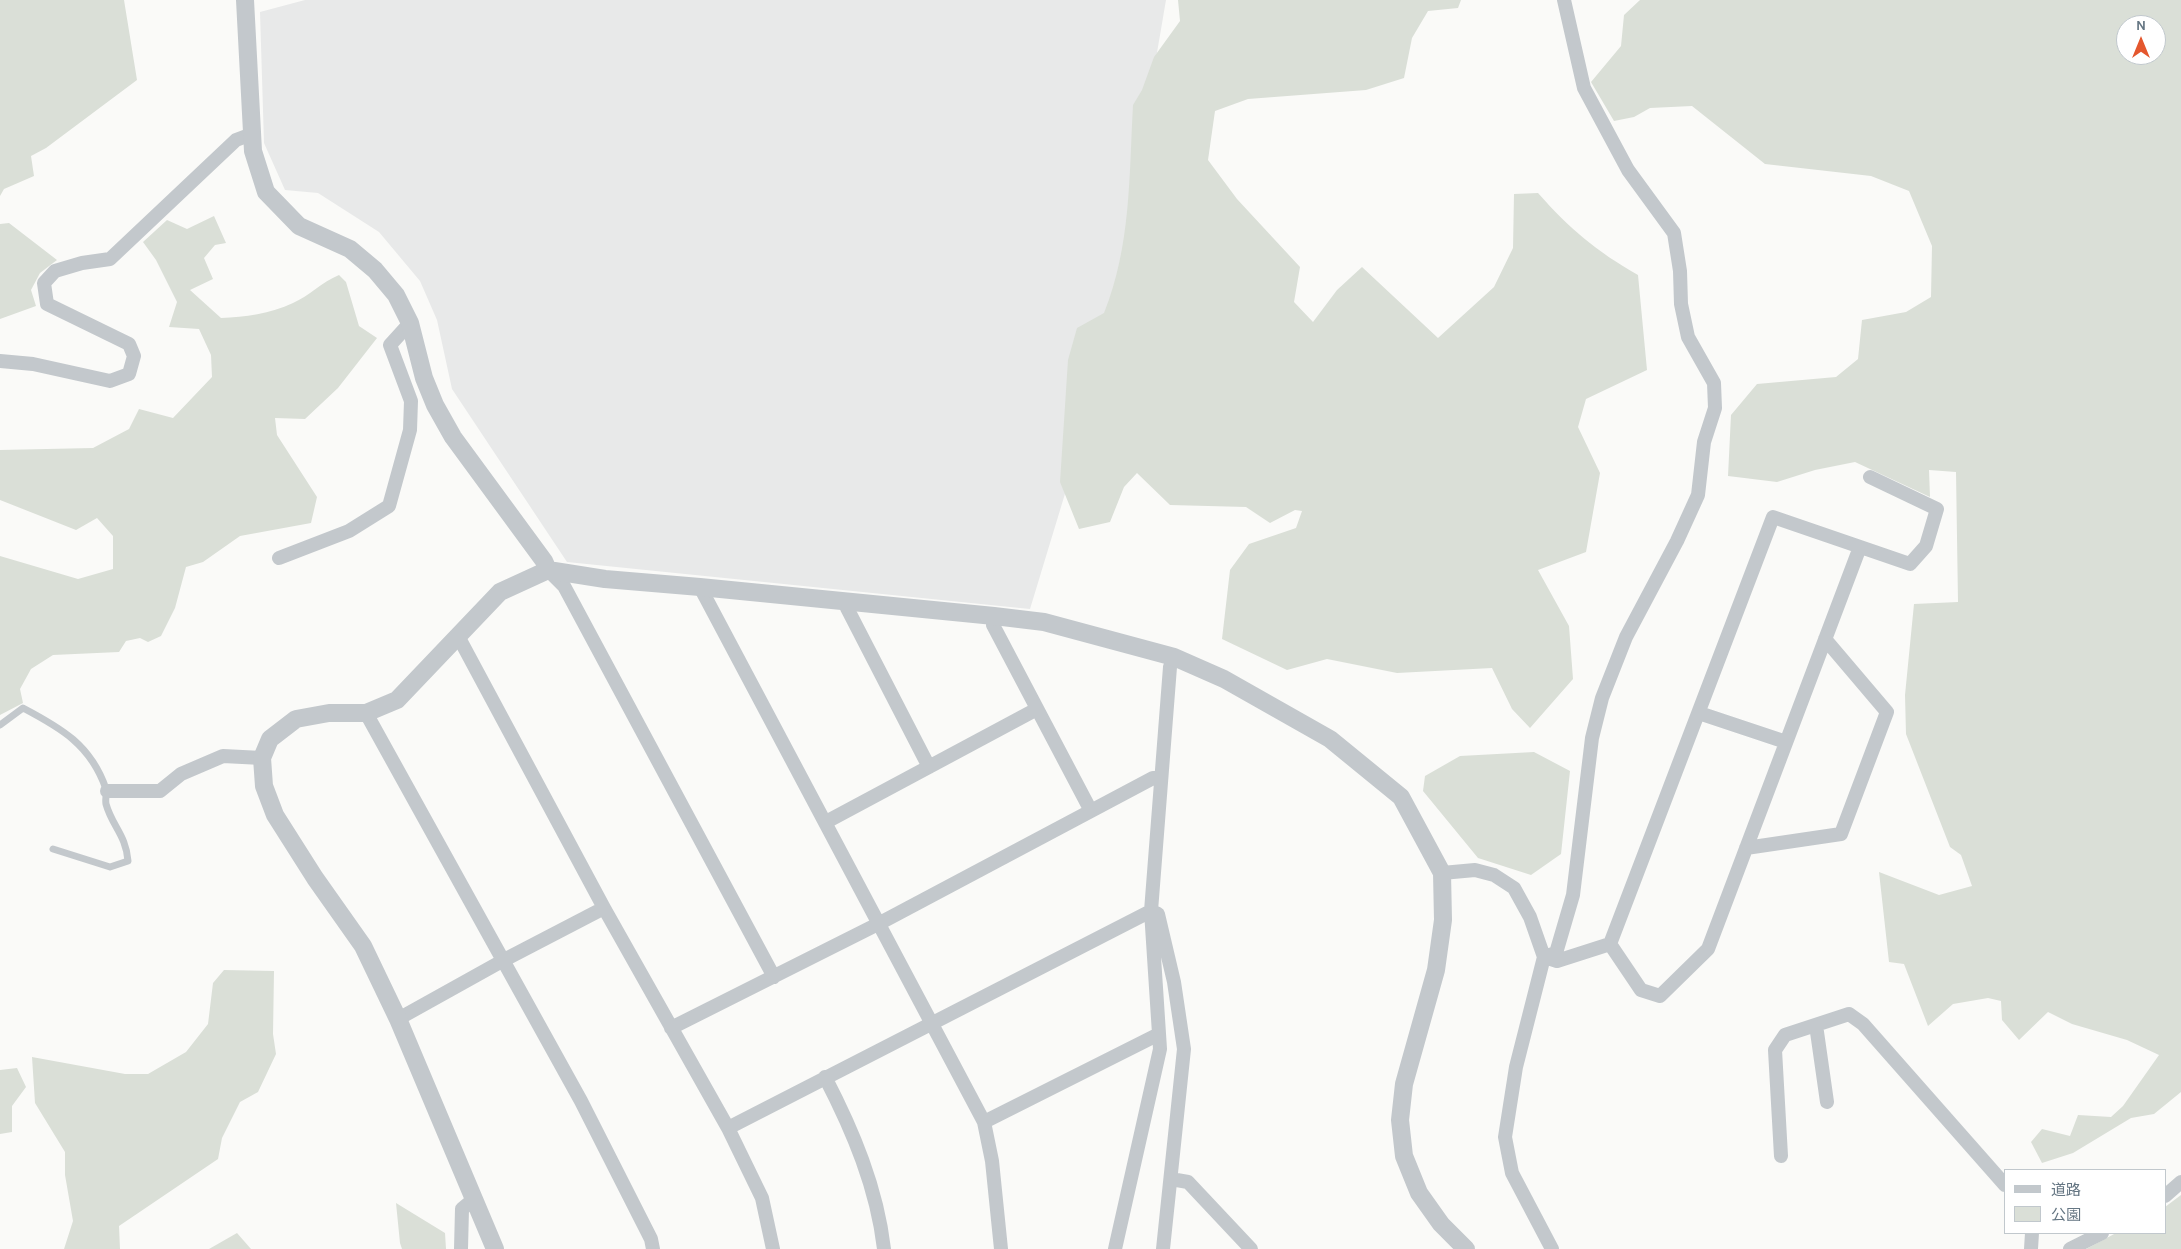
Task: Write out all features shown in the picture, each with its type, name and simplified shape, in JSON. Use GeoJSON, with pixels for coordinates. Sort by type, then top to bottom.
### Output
{"type":"FeatureCollection","features":[{"type":"Feature","properties":{"kind":"street"},"geometry":{"type":"LineString","coordinates":[[245,0],[253,151],[266,192],[299,226],[350,249],[375,270],[396,295],[410,323],[424,378],[435,405],[453,437],[544,561],[548,570],[564,586],[774,977]]}},
{"type":"Feature","properties":{"kind":"street"},"geometry":{"type":"LineString","coordinates":[[1544,957],[1556,952],[1573,895],[1592,738],[1602,698],[1626,637],[1677,541],[1698,495],[1704,442],[1715,408],[1714,383],[1688,337],[1681,304],[1680,271],[1674,233],[1628,170],[1584,88],[1564,0]]}},
{"type":"Feature","properties":{"kind":"street"},"geometry":{"type":"LineString","coordinates":[[0,361],[33,364],[110,381],[129,374],[134,356],[129,344],[47,304],[44,283],[55,271],[82,263],[110,259],[236,140],[252,134]]}},
{"type":"Feature","properties":{"kind":"street"},"geometry":{"type":"LineString","coordinates":[[279,558],[349,531],[389,506],[410,430],[411,401],[390,345],[410,323]]}},
{"type":"Feature","properties":{"kind":"street"},"geometry":{"type":"LineString","coordinates":[[1610,944],[1774,517],[1910,564],[1926,546],[1937,509],[1870,477]]}},
{"type":"Feature","properties":{"kind":"street"},"geometry":{"type":"LineString","coordinates":[[1610,944],[1641,990],[1660,996],[1708,949],[1860,547]]}},
{"type":"Feature","properties":{"kind":"street"},"geometry":{"type":"LineString","coordinates":[[495,1249],[398,1019],[363,946],[315,878],[275,815],[264,786],[262,758],[270,739],[296,719],[329,713],[366,712],[397,700],[500,592],[548,570],[605,579],[847,601],[1044,622],[1174,658],[1224,679],[1330,739],[1401,797],[1442,872],[1443,920],[1436,970],[1404,1084],[1400,1120],[1404,1156],[1419,1193],[1441,1224],[1466,1249]]}},
{"type":"Feature","properties":{"kind":"street"},"geometry":{"type":"LineString","coordinates":[[700,587],[984,1122],[992,1161],[1001,1249]]}},
{"type":"Feature","properties":{"kind":"street"},"geometry":{"type":"LineString","coordinates":[[847,601],[847,608],[929,767]]}},
{"type":"Feature","properties":{"kind":"street"},"geometry":{"type":"LineString","coordinates":[[994,616],[993,625],[1091,811]]}},
{"type":"Feature","properties":{"kind":"street"},"geometry":{"type":"LineString","coordinates":[[458,636],[604,908],[728,1128],[762,1198],[773,1249]]}},
{"type":"Feature","properties":{"kind":"street"},"geometry":{"type":"LineString","coordinates":[[1746,848],[1842,834],[1887,712],[1825,639]]}},
{"type":"Feature","properties":{"kind":"street"},"geometry":{"type":"LineString","coordinates":[[1115,1249],[1160,1049],[1151,911],[1170,667],[1174,658]]}},
{"type":"Feature","properties":{"kind":"street"},"geometry":{"type":"LineString","coordinates":[[826,822],[1037,709]]}},
{"type":"Feature","properties":{"kind":"street"},"geometry":{"type":"LineString","coordinates":[[366,712],[585,1110],[651,1239],[652,1249]]}},
{"type":"Feature","properties":{"kind":"street"},"geometry":{"type":"LineString","coordinates":[[1699,712],[1786,742]]}},
{"type":"Feature","properties":{"kind":"street"},"geometry":{"type":"LineString","coordinates":[[107,791],[160,790],[181,774],[223,756],[262,758]]}},
{"type":"Feature","properties":{"kind":"street"},"geometry":{"type":"LineString","coordinates":[[671,1028],[880,923],[1153,778],[1161,778]]}},
{"type":"Feature","properties":{"kind":"street"},"geometry":{"type":"LineString","coordinates":[[1442,872],[1474,870],[1494,874],[1514,888],[1530,917],[1544,957],[1516,1067],[1505,1137],[1512,1173],[1552,1249]]}},
{"type":"Feature","properties":{"kind":"street"},"geometry":{"type":"LineString","coordinates":[[398,1019],[504,960],[604,908]]}},
{"type":"Feature","properties":{"kind":"street"},"geometry":{"type":"LineString","coordinates":[[728,1128],[1151,911]]}},
{"type":"Feature","properties":{"kind":"street"},"geometry":{"type":"LineString","coordinates":[[1151,911],[1158,914],[1174,982],[1184,1049],[1163,1249]]}},
{"type":"Feature","properties":{"kind":"street"},"geometry":{"type":"LineString","coordinates":[[1544,957],[1557,962],[1610,944]]}},
{"type":"Feature","properties":{"kind":"street"},"geometry":{"type":"LineString","coordinates":[[1781,1156],[1775,1050],[1785,1035],[1849,1014],[1863,1024],[2004,1185]]}},
{"type":"Feature","properties":{"kind":"street"},"geometry":{"type":"LineString","coordinates":[[1816,1025],[1827,1102]]}},
{"type":"Feature","properties":{"kind":"street"},"geometry":{"type":"LineString","coordinates":[[984,1122],[1159,1034]]}},
{"type":"Feature","properties":{"kind":"street"},"geometry":{"type":"LineString","coordinates":[[825,1077],[846,1117],[870,1180],[881,1223],[884,1249]]}},
{"type":"Feature","properties":{"kind":"street"},"geometry":{"type":"LineString","coordinates":[[1171,1178],[1188,1182],[1251,1249]]}},
{"type":"Feature","properties":{"kind":"street"},"geometry":{"type":"LineString","coordinates":[[2166,1195],[2181,1182]]}},
{"type":"Feature","properties":{"kind":"street"},"geometry":{"type":"LineString","coordinates":[[460,1249],[462,1209],[474,1200]]}},
{"type":"Feature","properties":{"kind":"street"},"geometry":{"type":"LineString","coordinates":[[2031,1249],[2032,1234]]}},
{"type":"Feature","properties":{"kind":"street"},"geometry":{"type":"LineString","coordinates":[[2070,1249],[2100,1234]]}},
{"type":"Feature","properties":{"kind":"lane"},"geometry":{"type":"LineString","coordinates":[[0,724],[23,708],[56,725],[81,746],[96,768],[107,791],[106,803],[127,846],[128,861],[110,867],[53,849]]}},
{"type":"Feature","properties":{"kind":"shaded area"},"geometry":{"type":"Polygon","coordinates":[[[305,0],[1166,0],[1120,269],[1071,474],[1030,609],[567,562],[452,389],[437,320],[420,281],[379,232],[318,193],[285,190],[264,143],[260,12],[305,0]]]}},
{"type":"Feature","properties":{"kind":"green space"},"geometry":{"type":"Polygon","coordinates":[[[0,0],[124,0],[137,80],[46,148],[31,156],[34,176],[4,189],[0,196],[0,0]]]}},
{"type":"Feature","properties":{"kind":"green space"},"geometry":{"type":"Polygon","coordinates":[[[1178,0],[1461,0],[1458,8],[1428,11],[1412,38],[1404,78],[1366,90],[1248,99],[1215,111],[1208,160],[1237,199],[1300,267],[1294,302],[1313,322],[1337,290],[1362,267],[1438,338],[1494,287],[1513,248],[1514,194],[1538,193],[1561,218],[1584,238],[1609,257],[1638,275],[1647,370],[1586,399],[1578,427],[1600,473],[1586,552],[1538,570],[1569,626],[1573,679],[1530,728],[1512,709],[1492,668],[1397,673],[1327,659],[1287,670],[1222,639],[1230,570],[1249,544],[1296,528],[1302,511],[1295,510],[1270,523],[1246,507],[1170,505],[1137,473],[1124,487],[1110,522],[1079,529],[1060,482],[1068,360],[1077,328],[1104,313],[1113,288],[1124,237],[1127,211],[1133,105],[1142,90],[1154,57],[1180,21],[1178,0]]]}},
{"type":"Feature","properties":{"kind":"green space"},"geometry":{"type":"Polygon","coordinates":[[[1640,0],[2181,0],[2181,1092],[2154,1114],[2131,1118],[2073,1153],[2042,1163],[2031,1142],[2042,1129],[2070,1136],[2078,1115],[2111,1117],[2123,1106],[2159,1055],[2127,1040],[2072,1024],[2048,1012],[2019,1040],[2002,1020],[2001,1001],[1988,998],[1953,1004],[1928,1026],[1904,964],[1889,962],[1879,872],[1939,895],[1972,886],[1961,855],[1950,847],[1906,734],[1905,695],[1914,604],[1958,602],[1956,472],[1929,470],[1930,497],[1855,462],[1815,470],[1777,482],[1728,476],[1731,415],[1757,384],[1836,377],[1858,359],[1862,320],[1906,312],[1931,297],[1932,246],[1909,191],[1871,176],[1765,164],[1692,106],[1650,108],[1634,117],[1614,121],[1591,82],[1621,46],[1624,15],[1640,0]]]}},
{"type":"Feature","properties":{"kind":"green space"},"geometry":{"type":"Polygon","coordinates":[[[214,216],[226,243],[215,245],[204,258],[213,279],[190,290],[221,318],[257,314],[284,307],[339,275],[346,282],[359,326],[377,338],[338,388],[305,419],[275,418],[277,435],[317,497],[311,523],[240,536],[203,562],[186,567],[175,608],[161,636],[148,642],[140,638],[126,641],[119,652],[53,655],[31,669],[20,689],[23,703],[0,715],[0,556],[78,579],[113,569],[113,536],[97,518],[76,530],[0,500],[0,450],[93,448],[129,429],[139,409],[173,418],[212,377],[211,355],[199,329],[169,327],[177,302],[156,260],[143,242],[167,220],[187,229],[214,216]]]}},
{"type":"Feature","properties":{"kind":"green space"},"geometry":{"type":"Polygon","coordinates":[[[9,223],[57,260],[40,273],[31,290],[36,306],[0,319],[0,224],[9,223]]]}},
{"type":"Feature","properties":{"kind":"green space"},"geometry":{"type":"Polygon","coordinates":[[[1534,752],[1570,771],[1561,854],[1531,875],[1478,858],[1423,791],[1425,776],[1460,756],[1534,752]]]}},
{"type":"Feature","properties":{"kind":"green space"},"geometry":{"type":"Polygon","coordinates":[[[224,970],[274,971],[273,1034],[276,1054],[258,1092],[240,1102],[222,1138],[218,1159],[119,1226],[120,1249],[64,1249],[73,1221],[65,1175],[65,1152],[35,1103],[32,1057],[125,1074],[148,1074],[186,1052],[208,1024],[213,983],[224,970]]]}},
{"type":"Feature","properties":{"kind":"green space"},"geometry":{"type":"Polygon","coordinates":[[[17,1068],[26,1087],[12,1106],[12,1132],[0,1134],[0,1070],[17,1068]]]}},
{"type":"Feature","properties":{"kind":"green space"},"geometry":{"type":"Polygon","coordinates":[[[2181,1195],[2181,1249],[2086,1249],[2114,1234],[2166,1234],[2166,1206],[2181,1195]]]}},
{"type":"Feature","properties":{"kind":"green space"},"geometry":{"type":"Polygon","coordinates":[[[396,1203],[445,1233],[446,1249],[402,1249],[396,1203]]]}},
{"type":"Feature","properties":{"kind":"green space"},"geometry":{"type":"Polygon","coordinates":[[[237,1233],[251,1249],[209,1249],[237,1233]]]}}]}
